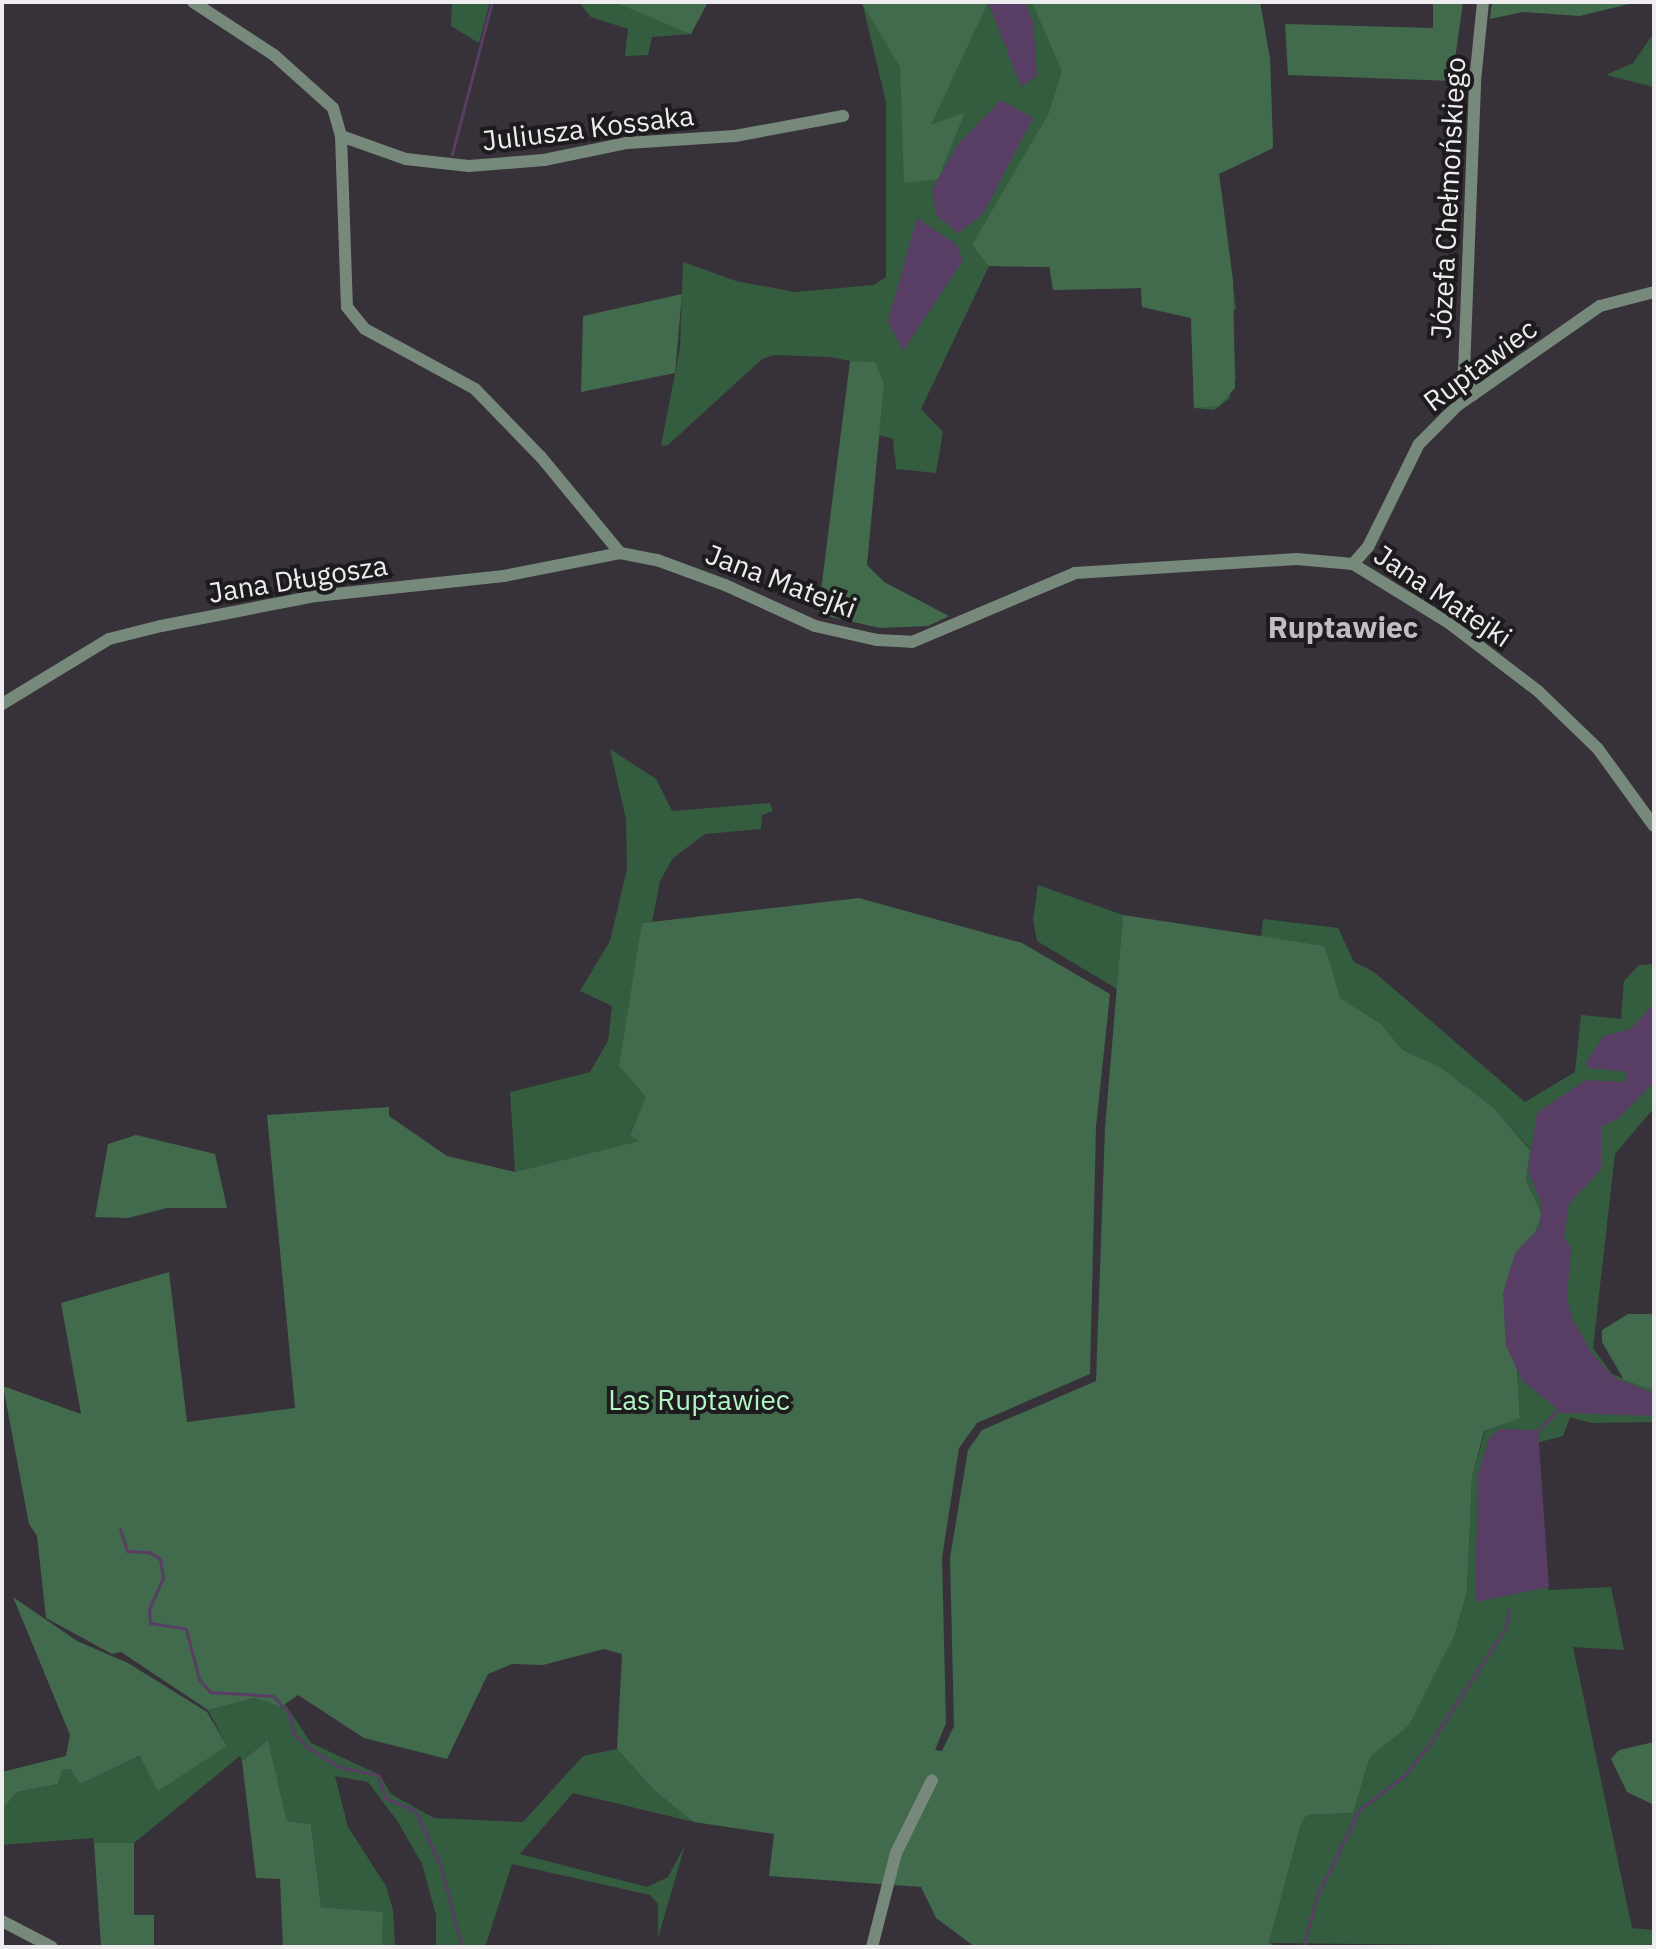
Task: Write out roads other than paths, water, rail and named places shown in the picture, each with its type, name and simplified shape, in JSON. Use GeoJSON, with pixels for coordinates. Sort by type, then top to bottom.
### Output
{"type":"FeatureCollection","features":[{"type":"Feature","properties":{"kind":"street"},"geometry":{"type":"LineString","coordinates":[[193,2],[274,55],[333,108],[341,136],[347,307],[365,329],[475,389],[541,457],[620,553]]}},
{"type":"Feature","properties":{"kind":"street","name":"Józefa Chełmońskiego"},"geometry":{"type":"LineString","coordinates":[[1473,395],[1464,371],[1483,2]]}},
{"type":"Feature","properties":{"kind":"street","name":"Juliusza Kossaka"},"geometry":{"type":"LineString","coordinates":[[341,136],[406,159],[469,166],[544,160],[627,143],[735,136],[843,116]]}},
{"type":"Feature","properties":{"kind":"street","name":"Ruptawiec"},"geometry":{"type":"LineString","coordinates":[[1353,564],[1368,547],[1419,444],[1473,395],[1600,306],[1654,292]]}},
{"type":"Feature","properties":{"kind":"street","name":"Jana Matejki"},"geometry":{"type":"LineString","coordinates":[[620,553],[725,585],[815,626],[877,640],[912,642],[1075,573],[1297,559],[1353,564],[1449,623],[1538,691],[1598,749],[1654,826]]}},
{"type":"Feature","properties":{"kind":"street","name":"Jana Długosza"},"geometry":{"type":"LineString","coordinates":[[2,704],[109,639],[161,626],[316,596],[504,576],[620,553]]}},
{"type":"Feature","properties":{"kind":"street"},"geometry":{"type":"LineString","coordinates":[[872,1947],[896,1853],[932,1780]]}},
{"type":"Feature","properties":{"kind":"street"},"geometry":{"type":"LineString","coordinates":[[2,1921],[52,1947]]}},
{"type":"Feature","properties":{"kind":"waterway"},"geometry":{"type":"LineString","coordinates":[[452,154],[492,2]]}},
{"type":"Feature","properties":{"kind":"waterway"},"geometry":{"type":"LineString","coordinates":[[1537,1432],[1559,1408]]}},
{"type":"Feature","properties":{"kind":"waterway"},"geometry":{"type":"LineString","coordinates":[[120,1529],[127,1551],[149,1552],[160,1559],[163,1578],[149,1610],[150,1623],[186,1629],[199,1679],[210,1692],[273,1696],[288,1712],[294,1734],[309,1748],[340,1767],[378,1775],[385,1798],[415,1811],[440,1864],[462,1947]]}},
{"type":"Feature","properties":{"kind":"waterway"},"geometry":{"type":"LineString","coordinates":[[1303,1947],[1318,1894],[1359,1810],[1403,1777],[1426,1749],[1505,1629],[1509,1609]]}},
{"type":"Feature","properties":{"kind":"district","name":"Ruptawiec"},"geometry":{"type":"Point","coordinates":[1343,627]}},
{"type":"Feature","properties":{"kind":"park label","name":"Las Ruptawiec"},"geometry":{"type":"Point","coordinates":[699,1400]}}]}
